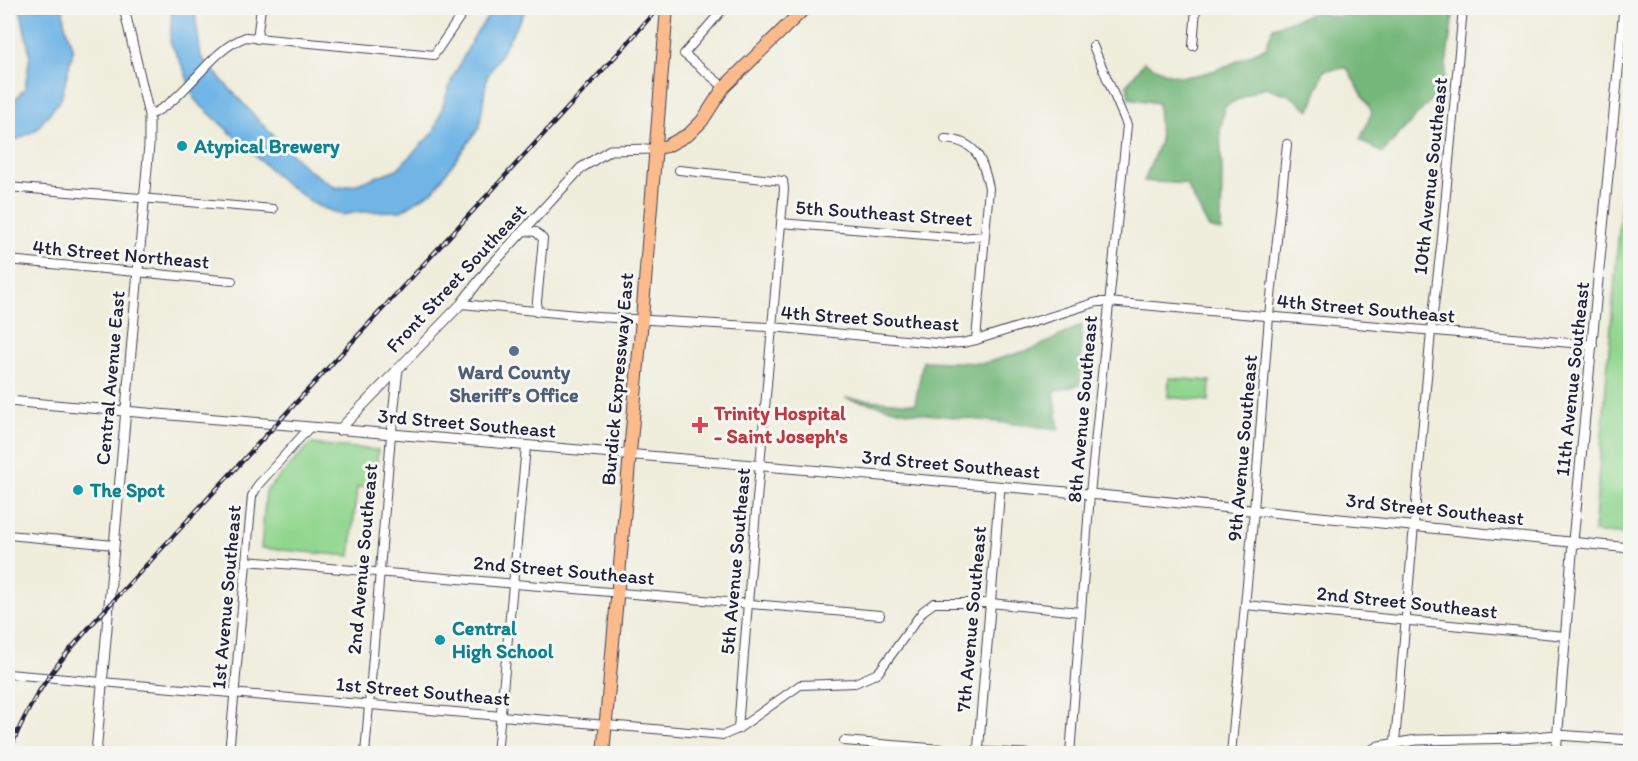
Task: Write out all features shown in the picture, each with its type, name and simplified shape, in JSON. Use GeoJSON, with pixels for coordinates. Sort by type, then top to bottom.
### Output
{"type":"FeatureCollection","features":[{"type":"Feature","properties":{"kind":"main road","name":"Burdick Expressway East"},"geometry":{"type":"LineString","coordinates":[[603,753],[642,319],[666,8]]}},
{"type":"Feature","properties":{"kind":"main road"},"geometry":{"type":"LineString","coordinates":[[654,149],[667,146],[689,134],[702,121],[724,87],[805,8]]}},
{"type":"Feature","properties":{"kind":"street","name":"Central Avenue East"},"geometry":{"type":"LineString","coordinates":[[96,753],[149,145],[149,115],[124,8]]}},
{"type":"Feature","properties":{"kind":"street"},"geometry":{"type":"LineString","coordinates":[[257,39],[261,8]]}},
{"type":"Feature","properties":{"kind":"street"},"geometry":{"type":"LineString","coordinates":[[149,115],[164,109],[236,41],[246,38],[434,55],[466,8]]}},
{"type":"Feature","properties":{"kind":"street"},"geometry":{"type":"LineString","coordinates":[[724,8],[684,54],[724,87]]}},
{"type":"Feature","properties":{"kind":"street"},"geometry":{"type":"LineString","coordinates":[[1193,46],[1196,8]]}},
{"type":"Feature","properties":{"kind":"street","name":"10th Avenue Southeast"},"geometry":{"type":"LineString","coordinates":[[1395,742],[1431,331],[1463,8]]}},
{"type":"Feature","properties":{"kind":"street"},"geometry":{"type":"LineString","coordinates":[[1600,8],[1624,8]]}},
{"type":"Feature","properties":{"kind":"street","name":"11th Avenue Southeast"},"geometry":{"type":"LineString","coordinates":[[1556,753],[1573,541],[1624,8]]}},
{"type":"Feature","properties":{"kind":"street","name":"8th Avenue Southeast"},"geometry":{"type":"LineString","coordinates":[[1070,753],[1090,494],[1127,124],[1093,45]]}},
{"type":"Feature","properties":{"kind":"street"},"geometry":{"type":"LineString","coordinates":[[945,140],[957,140],[971,147],[984,164],[989,188],[976,340]]}},
{"type":"Feature","properties":{"kind":"street","name":"9th Avenue Southeast"},"geometry":{"type":"LineString","coordinates":[[1231,753],[1254,510],[1269,316],[1287,144]]}},
{"type":"Feature","properties":{"kind":"street","name":"Front Street Southeast"},"geometry":{"type":"LineString","coordinates":[[339,430],[461,304],[489,268],[581,168],[602,154],[617,150],[654,149]]}},
{"type":"Feature","properties":{"kind":"street","name":"5th Avenue Southeast"},"geometry":{"type":"LineString","coordinates":[[679,170],[783,181],[784,189],[738,729]]}},
{"type":"Feature","properties":{"kind":"street"},"geometry":{"type":"LineString","coordinates":[[8,187],[273,208]]}},
{"type":"Feature","properties":{"kind":"street","name":"5th Southeast Street"},"geometry":{"type":"LineString","coordinates":[[781,223],[961,238],[984,236]]}},
{"type":"Feature","properties":{"kind":"street"},"geometry":{"type":"LineString","coordinates":[[524,231],[536,232],[543,239],[536,312]]}},
{"type":"Feature","properties":{"kind":"street","name":"4th Street Northeast"},"geometry":{"type":"LineString","coordinates":[[8,260],[232,281]]}},
{"type":"Feature","properties":{"kind":"street","name":"4th Street Southeast"},"geometry":{"type":"LineString","coordinates":[[461,304],[536,312],[771,327],[945,344],[976,340],[1097,302],[1108,302],[1593,345]]}},
{"type":"Feature","properties":{"kind":"street","name":"2nd Avenue Southeast"},"geometry":{"type":"LineString","coordinates":[[365,753],[390,435],[398,368]]}},
{"type":"Feature","properties":{"kind":"street","name":"3rd Street Southeast"},"geometry":{"type":"LineString","coordinates":[[8,401],[1090,494],[1630,548]]}},
{"type":"Feature","properties":{"kind":"street","name":"1st Avenue Southeast"},"geometry":{"type":"LineString","coordinates":[[229,753],[252,496],[258,485],[309,428]]}},
{"type":"Feature","properties":{"kind":"street"},"geometry":{"type":"LineString","coordinates":[[497,753],[526,447]]}},
{"type":"Feature","properties":{"kind":"street","name":"7th Avenue Southeast"},"geometry":{"type":"LineString","coordinates":[[978,753],[1000,487]]}},
{"type":"Feature","properties":{"kind":"street"},"geometry":{"type":"LineString","coordinates":[[8,535],[114,545]]}},
{"type":"Feature","properties":{"kind":"street","name":"2nd Street Southeast"},"geometry":{"type":"LineString","coordinates":[[246,561],[880,615]]}},
{"type":"Feature","properties":{"kind":"street"},"geometry":{"type":"LineString","coordinates":[[738,729],[800,685],[855,683],[878,673],[923,611],[934,603],[990,603],[1080,612]]}},
{"type":"Feature","properties":{"kind":"street","name":"2nd Street Southeast"},"geometry":{"type":"LineString","coordinates":[[1245,605],[1565,636]]}},
{"type":"Feature","properties":{"kind":"street","name":"1st Street Southeast"},"geometry":{"type":"LineString","coordinates":[[8,674],[724,735],[738,729]]}},
{"type":"Feature","properties":{"kind":"street"},"geometry":{"type":"LineString","coordinates":[[1364,753],[1395,742],[1417,740],[1524,738],[1557,735],[1630,740]]}},
{"type":"Feature","properties":{"kind":"street"},"geometry":{"type":"LineString","coordinates":[[844,741],[978,753],[1026,753]]}},
{"type":"Feature","properties":{"kind":"green space"},"geometry":{"type":"Polygon","coordinates":[[[1351,8],[1447,8],[1453,15],[1443,87],[1382,153],[1360,140],[1372,112],[1347,68],[1324,70],[1310,110],[1289,95],[1263,87],[1225,106],[1220,131],[1221,231],[1209,228],[1186,184],[1144,181],[1160,141],[1158,103],[1129,98],[1127,85],[1144,62],[1169,74],[1181,76],[1206,73],[1232,64],[1266,47],[1273,27],[1316,12],[1338,17],[1351,8]]]}},
{"type":"Feature","properties":{"kind":"green space"},"geometry":{"type":"Polygon","coordinates":[[[1630,96],[1630,535],[1594,532],[1630,96]]]}},
{"type":"Feature","properties":{"kind":"green space"},"geometry":{"type":"Polygon","coordinates":[[[1082,325],[1080,385],[1054,391],[1059,429],[908,412],[845,398],[915,404],[923,361],[984,363],[1036,348],[1082,325]]]}},
{"type":"Feature","properties":{"kind":"green space"},"geometry":{"type":"Polygon","coordinates":[[[1169,378],[1210,381],[1209,401],[1168,397],[1169,378]]]}},
{"type":"Feature","properties":{"kind":"green space"},"geometry":{"type":"Polygon","coordinates":[[[310,444],[378,450],[374,488],[357,487],[350,556],[261,548],[266,491],[310,444]]]}},
{"type":"Feature","properties":{"kind":"water"},"geometry":{"type":"Polygon","coordinates":[[[20,8],[63,8],[73,51],[61,99],[36,130],[8,144],[8,108],[25,88],[30,55],[20,8]]]}},
{"type":"Feature","properties":{"kind":"water"},"geometry":{"type":"Polygon","coordinates":[[[172,8],[197,8],[195,13],[201,57],[259,121],[307,169],[336,188],[357,184],[397,169],[434,132],[452,79],[475,35],[494,8],[527,8],[487,77],[479,128],[433,191],[401,211],[359,212],[342,215],[318,206],[287,185],[195,100],[184,69],[170,42],[172,8]]]}},
{"type":"Feature","properties":{"kind":"railway"},"geometry":{"type":"LineString","coordinates":[[8,754],[16,734],[42,687],[58,664],[93,623],[658,8]]}},
{"type":"Feature","properties":{"kind":"place","name":"Atypical Brewery"},"geometry":{"type":"Point","coordinates":[182,146]}},
{"type":"Feature","properties":{"kind":"place","name":"Ward County Sheriff’s Office"},"geometry":{"type":"Point","coordinates":[514,351]}},
{"type":"Feature","properties":{"kind":"place","name":"Trinity Hospital - Saint Joseph's"},"geometry":{"type":"Point","coordinates":[700,425]}},
{"type":"Feature","properties":{"kind":"place","name":"The Spot"},"geometry":{"type":"Point","coordinates":[78,490]}},
{"type":"Feature","properties":{"kind":"place","name":"Central High School"},"geometry":{"type":"Point","coordinates":[440,640]}}]}
